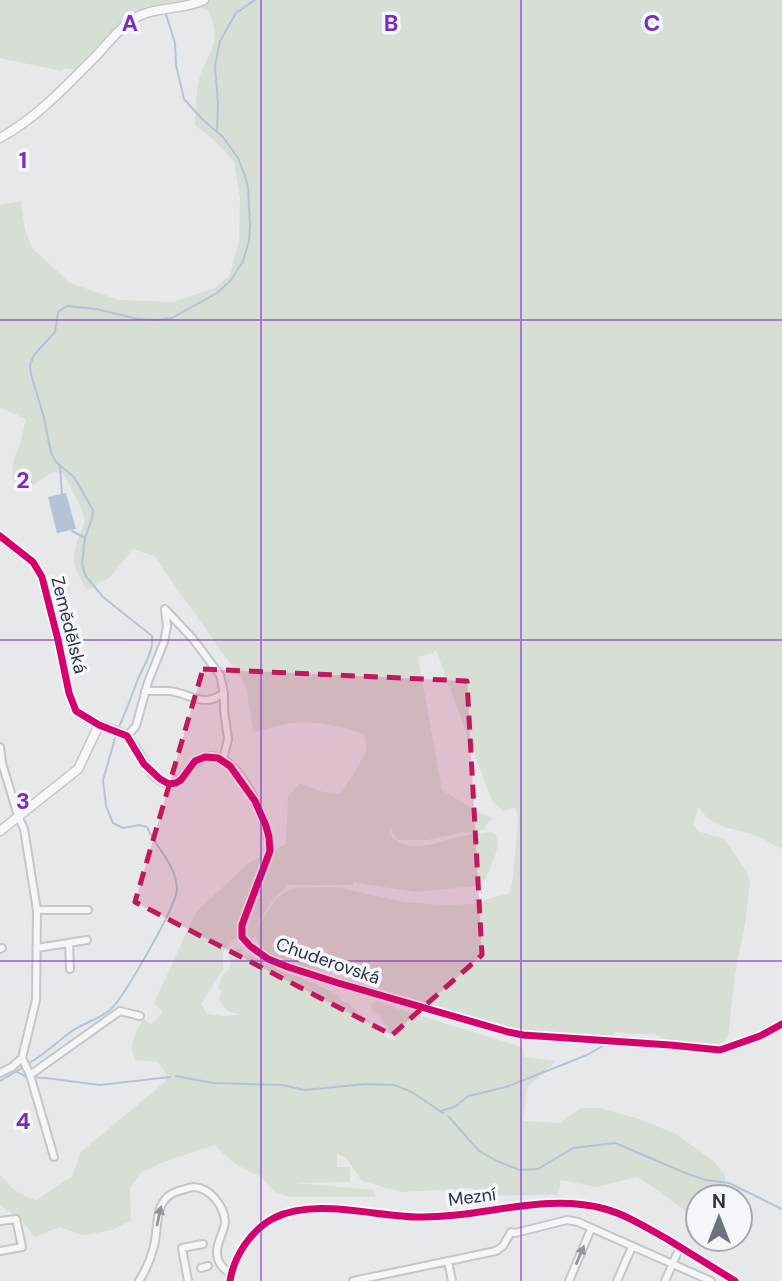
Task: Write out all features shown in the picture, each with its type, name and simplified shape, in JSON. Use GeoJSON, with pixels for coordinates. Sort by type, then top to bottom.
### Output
{"type":"FeatureCollection","features":[{"type":"Feature","properties":{"kind":"street"},"geometry":{"type":"LineString","coordinates":[[0,138],[21,127],[58,94],[132,20],[158,10],[204,0]]}},
{"type":"Feature","properties":{"kind":"street","name":"Zemědělská"},"geometry":{"type":"LineString","coordinates":[[0,536],[33,562],[42,577],[72,704],[76,711],[99,725]]}},
{"type":"Feature","properties":{"kind":"street"},"geometry":{"type":"LineString","coordinates":[[0,831],[78,769],[99,725],[120,734],[144,764],[169,784],[181,780],[191,765],[200,759],[211,757],[223,760],[228,739],[224,710],[225,693],[220,675],[193,639],[165,609],[167,626],[164,642],[145,691],[136,726],[120,734]]}},
{"type":"Feature","properties":{"kind":"street"},"geometry":{"type":"LineString","coordinates":[[145,691],[171,691],[201,701],[218,698],[225,693]]}},
{"type":"Feature","properties":{"kind":"street"},"geometry":{"type":"LineString","coordinates":[[0,747],[2,763],[24,830],[37,910],[36,1000],[23,1058],[54,1157]]}},
{"type":"Feature","properties":{"kind":"street","name":"Chuderovská"},"geometry":{"type":"LineString","coordinates":[[223,760],[255,800],[269,837],[270,851],[242,925],[242,937],[268,958],[338,984],[508,1032],[720,1050],[760,1036],[782,1024]]}},
{"type":"Feature","properties":{"kind":"street"},"geometry":{"type":"LineString","coordinates":[[37,910],[88,909]]}},
{"type":"Feature","properties":{"kind":"street"},"geometry":{"type":"LineString","coordinates":[[37,948],[87,940]]}},
{"type":"Feature","properties":{"kind":"street"},"geometry":{"type":"LineString","coordinates":[[69,943],[70,969]]}},
{"type":"Feature","properties":{"kind":"street"},"geometry":{"type":"LineString","coordinates":[[30,1077],[120,1011],[140,1016]]}},
{"type":"Feature","properties":{"kind":"street"},"geometry":{"type":"LineString","coordinates":[[0,1073],[23,1058]]}},
{"type":"Feature","properties":{"kind":"street"},"geometry":{"type":"LineString","coordinates":[[139,1281],[155,1244],[161,1204],[172,1193],[195,1187],[209,1193],[219,1205],[225,1223],[216,1252],[222,1268],[230,1278]]}},
{"type":"Feature","properties":{"kind":"street","name":"Mezní"},"geometry":{"type":"LineString","coordinates":[[230,1278],[244,1245],[264,1225],[274,1218],[307,1210],[428,1217],[564,1203],[607,1209],[626,1217],[735,1281]]}},
{"type":"Feature","properties":{"kind":"street"},"geometry":{"type":"LineString","coordinates":[[0,1221],[16,1219],[22,1247],[0,1251]]}},
{"type":"Feature","properties":{"kind":"street"},"geometry":{"type":"LineString","coordinates":[[353,1281],[496,1251],[503,1246],[511,1232],[567,1220],[578,1222],[710,1281]]}},
{"type":"Feature","properties":{"kind":"street"},"geometry":{"type":"LineString","coordinates":[[569,1281],[591,1229]]}},
{"type":"Feature","properties":{"kind":"street"},"geometry":{"type":"LineString","coordinates":[[187,1281],[182,1248],[202,1244]]}},
{"type":"Feature","properties":{"kind":"street"},"geometry":{"type":"LineString","coordinates":[[617,1281],[632,1247]]}},
{"type":"Feature","properties":{"kind":"street"},"geometry":{"type":"LineString","coordinates":[[665,1281],[680,1247]]}},
{"type":"Feature","properties":{"kind":"street"},"geometry":{"type":"LineString","coordinates":[[448,1261],[452,1281]]}},
{"type":"Feature","properties":{"kind":"highlighted area"},"geometry":{"type":"Polygon","coordinates":[[[203,669],[467,681],[482,955],[392,1035],[135,902],[203,669]]]}},
{"type":"Feature","properties":{"kind":"shaded area"},"geometry":{"type":"Polygon","coordinates":[[[0,0],[782,0],[782,849],[752,834],[716,823],[699,807],[693,824],[700,832],[725,839],[750,881],[728,1037],[715,1045],[666,1040],[655,1034],[617,1032],[611,1039],[521,1033],[397,996],[366,980],[289,963],[270,955],[259,945],[255,936],[253,939],[237,936],[223,952],[223,970],[201,1004],[207,1014],[239,1015],[226,1009],[219,999],[222,994],[218,988],[222,976],[230,967],[230,955],[241,948],[244,956],[249,955],[339,995],[339,999],[349,1004],[389,1039],[397,1041],[380,1016],[373,1012],[371,1004],[377,1001],[522,1047],[525,1057],[556,1061],[527,1088],[523,1121],[559,1123],[581,1108],[599,1108],[639,1119],[676,1134],[714,1161],[725,1176],[725,1183],[684,1183],[684,1209],[638,1177],[596,1187],[561,1180],[558,1195],[474,1196],[474,1188],[401,1192],[362,1181],[346,1158],[337,1154],[337,1167],[350,1167],[350,1182],[296,1183],[373,1190],[376,1197],[288,1197],[274,1191],[261,1177],[235,1164],[214,1145],[142,1172],[130,1187],[131,1220],[112,1230],[84,1235],[59,1227],[35,1237],[19,1219],[0,1205],[0,1175],[14,1190],[36,1201],[72,1177],[81,1152],[166,1081],[166,1074],[158,1062],[136,1060],[132,1044],[143,1019],[151,1025],[163,1012],[154,1003],[196,912],[250,862],[286,844],[288,797],[299,783],[323,792],[340,793],[367,750],[364,734],[309,722],[253,732],[246,686],[154,556],[133,549],[110,577],[87,590],[74,560],[84,518],[63,473],[53,472],[26,490],[12,479],[14,458],[26,419],[0,407],[0,205],[21,201],[25,230],[32,248],[70,283],[119,300],[173,302],[215,288],[230,275],[239,241],[240,198],[234,162],[213,139],[195,125],[198,85],[214,42],[213,23],[208,10],[177,1],[149,6],[129,14],[74,70],[66,68],[61,71],[0,58],[0,0]],[[436,650],[418,657],[442,790],[492,818],[483,830],[428,840],[397,840],[390,828],[389,834],[397,841],[406,845],[424,846],[470,835],[495,833],[498,843],[496,853],[486,878],[476,886],[417,892],[355,881],[353,885],[289,885],[274,898],[257,927],[278,897],[297,888],[341,888],[404,902],[443,905],[474,904],[509,894],[518,822],[516,807],[503,811],[492,801],[436,650]]]}},
{"type":"Feature","properties":{"kind":"water"},"geometry":{"type":"Polygon","coordinates":[[[66,493],[76,529],[57,533],[48,497],[66,493]]]}},
{"type":"Feature","properties":{"kind":"waterway"},"geometry":{"type":"LineString","coordinates":[[217,131],[215,66],[220,41],[236,13],[255,0]]}},
{"type":"Feature","properties":{"kind":"waterway"},"geometry":{"type":"LineString","coordinates":[[119,727],[150,653],[152,636],[103,597],[85,575],[82,564],[85,538],[93,510],[74,477],[56,462],[51,453],[30,365],[34,355],[55,332],[58,312],[67,306],[96,309],[138,319],[172,318],[217,293],[231,280],[243,261],[250,226],[245,176],[238,158],[223,137],[184,99],[176,65],[175,43],[165,11]]}},
{"type":"Feature","properties":{"kind":"waterway"},"geometry":{"type":"LineString","coordinates":[[60,466],[62,495]]}},
{"type":"Feature","properties":{"kind":"waterway"},"geometry":{"type":"LineString","coordinates":[[72,531],[85,538]]}},
{"type":"Feature","properties":{"kind":"waterway"},"geometry":{"type":"LineString","coordinates":[[29,1063],[72,1031],[110,1010],[126,989],[175,898],[177,889],[173,872],[147,827],[139,825],[123,828],[113,823],[106,806],[103,780],[116,735]]}},
{"type":"Feature","properties":{"kind":"waterway"},"geometry":{"type":"LineString","coordinates":[[441,1111],[456,1106],[468,1096],[506,1087],[587,1055],[606,1044]]}},
{"type":"Feature","properties":{"kind":"waterway"},"geometry":{"type":"LineString","coordinates":[[0,1081],[22,1068]]}},
{"type":"Feature","properties":{"kind":"waterway"},"geometry":{"type":"LineString","coordinates":[[16,1071],[26,1077],[100,1085],[170,1077]]}},
{"type":"Feature","properties":{"kind":"waterway"},"geometry":{"type":"LineString","coordinates":[[176,1076],[213,1083],[283,1085],[304,1090],[366,1084],[394,1085],[412,1092],[443,1113]]}},
{"type":"Feature","properties":{"kind":"waterway"},"geometry":{"type":"LineString","coordinates":[[448,1116],[479,1151],[520,1170],[538,1169],[573,1148],[615,1143],[688,1174],[729,1183],[782,1209]]}},
{"type":"Feature","properties":{"kind":"cycle path"},"geometry":{"type":"LineString","coordinates":[[0,536],[33,562],[42,577],[69,693],[76,711],[99,725],[127,736],[144,764],[169,784],[181,780],[195,761],[205,757],[218,758],[230,766],[255,801],[266,826],[270,851],[242,925],[242,937],[268,959],[338,983],[523,1035],[720,1050],[760,1036],[782,1024]]}},
{"type":"Feature","properties":{"kind":"cycle path"},"geometry":{"type":"LineString","coordinates":[[230,1281],[235,1262],[251,1237],[266,1223],[290,1212],[325,1209],[440,1217],[558,1203],[605,1209],[637,1222],[735,1281]]}}]}
